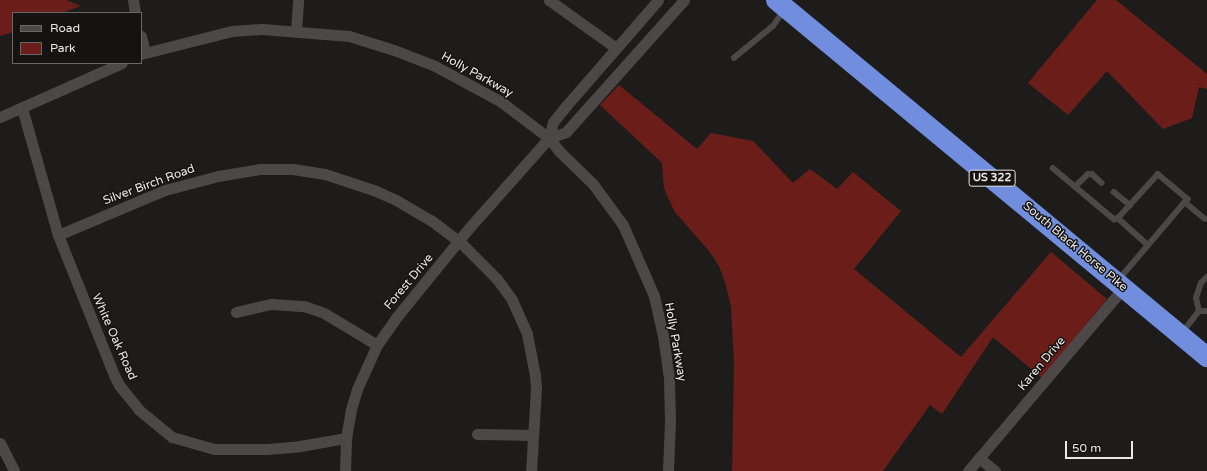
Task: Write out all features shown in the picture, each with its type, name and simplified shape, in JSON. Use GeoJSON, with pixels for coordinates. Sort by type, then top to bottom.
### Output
{"type":"FeatureCollection","features":[{"type":"Feature","properties":{"kind":"highway","name":"South Black Horse Pike"},"geometry":{"type":"LineString","coordinates":[[781,4],[1207,357]]}},
{"type":"Feature","properties":{"kind":"street"},"geometry":{"type":"LineString","coordinates":[[133,0],[135,12]]}},
{"type":"Feature","properties":{"kind":"street"},"geometry":{"type":"LineString","coordinates":[[296,31],[298,0]]}},
{"type":"Feature","properties":{"kind":"street"},"geometry":{"type":"LineString","coordinates":[[549,0],[616,48]]}},
{"type":"Feature","properties":{"kind":"street","name":"Forest Drive"},"geometry":{"type":"LineString","coordinates":[[550,138],[553,122],[658,0]]}},
{"type":"Feature","properties":{"kind":"street","name":"Forest Drive"},"geometry":{"type":"LineString","coordinates":[[345,471],[346,438],[353,399],[377,345],[394,319],[460,242],[469,228],[550,138],[566,132],[684,0]]}},
{"type":"Feature","properties":{"kind":"street","name":"Holly Parkway"},"geometry":{"type":"LineString","coordinates":[[143,53],[232,31],[262,29],[349,36],[416,58],[500,101],[550,138],[559,152],[601,194],[623,225],[652,289],[659,314],[669,378],[670,421],[668,471]]}},
{"type":"Feature","properties":{"kind":"street"},"geometry":{"type":"LineString","coordinates":[[0,117],[120,64]]}},
{"type":"Feature","properties":{"kind":"street","name":"White Oak Road"},"geometry":{"type":"LineString","coordinates":[[22,108],[58,234],[119,384],[139,410],[163,431],[183,442],[203,448],[225,450],[294,447],[346,438]]}},
{"type":"Feature","properties":{"kind":"street","name":"Silver Birch Road"},"geometry":{"type":"LineString","coordinates":[[58,234],[152,195],[197,181],[250,170],[282,168],[325,174],[376,191],[415,210],[442,227],[460,242],[497,279],[512,300],[527,334],[536,388],[531,471]]}},
{"type":"Feature","properties":{"kind":"street","name":"Karen Drive"},"geometry":{"type":"LineString","coordinates":[[968,471],[1121,285]]}},
{"type":"Feature","properties":{"kind":"street"},"geometry":{"type":"LineString","coordinates":[[236,312],[272,304],[304,306],[324,313],[377,345]]}},
{"type":"Feature","properties":{"kind":"street"},"geometry":{"type":"LineString","coordinates":[[477,434],[533,435]]}},
{"type":"Feature","properties":{"kind":"street"},"geometry":{"type":"LineString","coordinates":[[0,443],[14,471]]}},
{"type":"Feature","properties":{"kind":"street"},"geometry":{"type":"LineString","coordinates":[[979,458],[995,471]]}},
{"type":"Feature","properties":{"kind":"lane"},"geometry":{"type":"LineString","coordinates":[[734,58],[773,26],[781,4]]}},
{"type":"Feature","properties":{"kind":"lane"},"geometry":{"type":"LineString","coordinates":[[1053,168],[1114,219],[1118,218],[1148,245]]}},
{"type":"Feature","properties":{"kind":"lane"},"geometry":{"type":"LineString","coordinates":[[1075,187],[1088,174],[1092,174],[1102,183]]}},
{"type":"Feature","properties":{"kind":"lane"},"geometry":{"type":"LineString","coordinates":[[1118,218],[1158,174],[1188,199],[1148,245],[1121,285]]}},
{"type":"Feature","properties":{"kind":"lane"},"geometry":{"type":"LineString","coordinates":[[1114,192],[1130,205]]}},
{"type":"Feature","properties":{"kind":"lane"},"geometry":{"type":"LineString","coordinates":[[1185,202],[1205,219]]}},
{"type":"Feature","properties":{"kind":"lane"},"geometry":{"type":"LineString","coordinates":[[1181,335],[1199,311],[1196,298],[1201,283],[1207,276]]}},
{"type":"Feature","properties":{"kind":"lane"},"geometry":{"type":"LineString","coordinates":[[1199,311],[1207,311]]}},
{"type":"Feature","properties":{"kind":"green space"},"geometry":{"type":"Polygon","coordinates":[[[0,0],[66,0],[81,6],[65,12],[12,12],[12,32],[0,36],[0,0]]]}},
{"type":"Feature","properties":{"kind":"green space"},"geometry":{"type":"Polygon","coordinates":[[[1097,0],[1116,0],[1207,74],[1207,89],[1199,87],[1192,118],[1163,129],[1107,71],[1068,115],[1028,83],[1097,0]]]}},
{"type":"Feature","properties":{"kind":"green space"},"geometry":{"type":"Polygon","coordinates":[[[619,85],[697,149],[711,133],[753,141],[793,183],[810,169],[837,189],[853,172],[901,211],[854,269],[961,357],[1051,252],[1107,299],[1042,378],[993,337],[942,414],[930,405],[883,471],[732,471],[734,363],[731,307],[725,282],[719,266],[710,252],[674,211],[664,188],[662,163],[600,105],[619,85]]]}}]}
